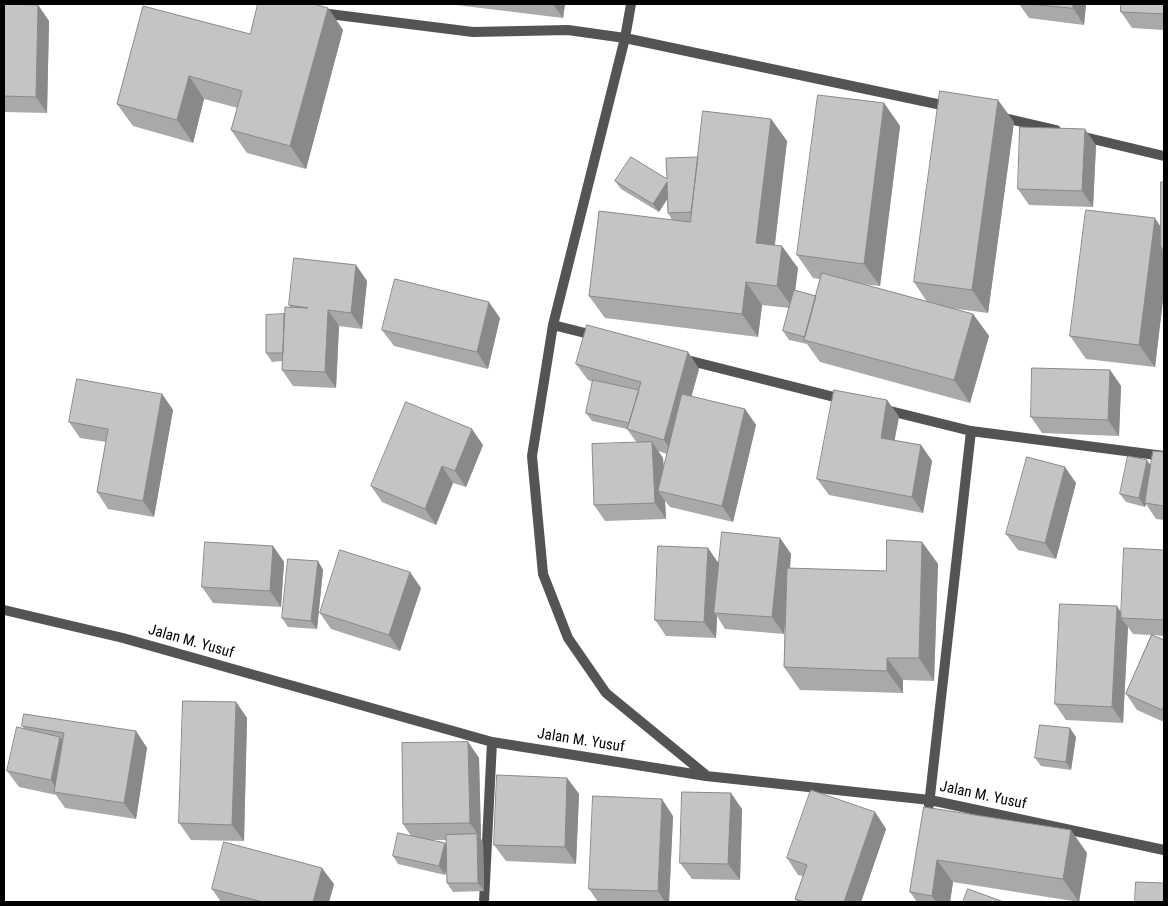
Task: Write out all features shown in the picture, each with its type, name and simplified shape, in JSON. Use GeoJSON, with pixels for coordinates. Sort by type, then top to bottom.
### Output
{"type":"FeatureCollection","features":[{"type":"Feature","properties":{"kind":"street"},"geometry":{"type":"LineString","coordinates":[[631,4],[625,38],[553,325],[532,456],[543,574],[568,638],[606,693],[706,776]]}},
{"type":"Feature","properties":{"kind":"street"},"geometry":{"type":"LineString","coordinates":[[311,12],[473,32],[568,30],[625,38],[957,108]]}},
{"type":"Feature","properties":{"kind":"street"},"geometry":{"type":"LineString","coordinates":[[986,114],[1164,156]]}},
{"type":"Feature","properties":{"kind":"street"},"geometry":{"type":"LineString","coordinates":[[553,325],[608,339]]}},
{"type":"Feature","properties":{"kind":"street"},"geometry":{"type":"LineString","coordinates":[[672,356],[971,431],[1164,456]]}},
{"type":"Feature","properties":{"kind":"street"},"geometry":{"type":"LineString","coordinates":[[927,818],[971,431]]}},
{"type":"Feature","properties":{"kind":"street","name":"Jalan M. Yusuf"},"geometry":{"type":"LineString","coordinates":[[4,610],[123,638],[492,742],[706,776],[930,800],[1164,850]]}},
{"type":"Feature","properties":{"kind":"street"},"geometry":{"type":"LineString","coordinates":[[484,902],[492,742]]}},
{"type":"Feature","properties":{"kind":"building"},"geometry":{"type":"Polygon","coordinates":[[[4,4],[38,5],[36,97],[4,96],[4,4]]]}},
{"type":"Feature","properties":{"kind":"building"},"geometry":{"type":"Polygon","coordinates":[[[258,4],[314,4],[328,8],[290,146],[231,130],[242,91],[189,76],[177,120],[117,104],[143,6],[250,34],[258,4]]]}},
{"type":"Feature","properties":{"kind":"building"},"geometry":{"type":"Polygon","coordinates":[[[1031,4],[1073,4],[1073,8],[1031,4]]]}},
{"type":"Feature","properties":{"kind":"building"},"geometry":{"type":"Polygon","coordinates":[[[1121,4],[1164,4],[1164,14],[1121,12],[1121,4]]]}},
{"type":"Feature","properties":{"kind":"building"},"geometry":{"type":"Polygon","coordinates":[[[940,91],[998,100],[972,290],[914,282],[940,91]]]}},
{"type":"Feature","properties":{"kind":"building"},"geometry":{"type":"Polygon","coordinates":[[[818,95],[884,103],[864,264],[797,255],[818,95]]]}},
{"type":"Feature","properties":{"kind":"building"},"geometry":{"type":"Polygon","coordinates":[[[703,111],[771,119],[756,243],[782,246],[777,286],[746,282],[742,314],[589,296],[599,211],[690,222],[703,111]]]}},
{"type":"Feature","properties":{"kind":"building"},"geometry":{"type":"Polygon","coordinates":[[[1020,127],[1085,129],[1082,191],[1018,189],[1020,127]]]}},
{"type":"Feature","properties":{"kind":"building"},"geometry":{"type":"Polygon","coordinates":[[[631,157],[667,179],[666,158],[698,157],[691,212],[668,213],[667,182],[653,204],[615,181],[631,157]]]}},
{"type":"Feature","properties":{"kind":"building"},"geometry":{"type":"Polygon","coordinates":[[[1161,182],[1164,182],[1164,248],[1161,248],[1161,182]]]}},
{"type":"Feature","properties":{"kind":"building"},"geometry":{"type":"Polygon","coordinates":[[[1086,210],[1155,218],[1139,345],[1070,336],[1086,210]]]}},
{"type":"Feature","properties":{"kind":"building"},"geometry":{"type":"Polygon","coordinates":[[[294,258],[356,265],[351,313],[328,310],[325,372],[282,370],[285,307],[308,308],[289,305],[294,258]]]}},
{"type":"Feature","properties":{"kind":"building"},"geometry":{"type":"Polygon","coordinates":[[[822,273],[973,314],[954,380],[804,340],[822,273]]]}},
{"type":"Feature","properties":{"kind":"building"},"geometry":{"type":"Polygon","coordinates":[[[395,279],[489,302],[477,352],[382,330],[395,279]]]}},
{"type":"Feature","properties":{"kind":"building"},"geometry":{"type":"Polygon","coordinates":[[[794,290],[816,296],[805,337],[783,331],[794,290]]]}},
{"type":"Feature","properties":{"kind":"building"},"geometry":{"type":"Polygon","coordinates":[[[284,314],[283,353],[266,353],[266,315],[284,314]]]}},
{"type":"Feature","properties":{"kind":"building"},"geometry":{"type":"Polygon","coordinates":[[[587,325],[688,352],[664,440],[627,429],[641,382],[576,364],[587,325]]]}},
{"type":"Feature","properties":{"kind":"building"},"geometry":{"type":"Polygon","coordinates":[[[1032,368],[1110,370],[1108,420],[1031,417],[1032,368]]]}},
{"type":"Feature","properties":{"kind":"building"},"geometry":{"type":"Polygon","coordinates":[[[77,379],[162,394],[143,501],[97,492],[108,429],[69,422],[77,379]]]}},
{"type":"Feature","properties":{"kind":"building"},"geometry":{"type":"Polygon","coordinates":[[[593,380],[639,390],[629,423],[586,413],[593,380]]]}},
{"type":"Feature","properties":{"kind":"building"},"geometry":{"type":"Polygon","coordinates":[[[834,390],[887,400],[881,438],[921,445],[912,497],[817,479],[834,390]]]}},
{"type":"Feature","properties":{"kind":"building"},"geometry":{"type":"Polygon","coordinates":[[[682,394],[745,409],[722,506],[658,491],[682,394]]]}},
{"type":"Feature","properties":{"kind":"building"},"geometry":{"type":"Polygon","coordinates":[[[406,402],[472,429],[455,471],[442,466],[425,509],[371,486],[406,402]]]}},
{"type":"Feature","properties":{"kind":"building"},"geometry":{"type":"Polygon","coordinates":[[[652,442],[655,503],[594,505],[592,444],[652,442]]]}},
{"type":"Feature","properties":{"kind":"building"},"geometry":{"type":"Polygon","coordinates":[[[1153,451],[1164,452],[1164,506],[1145,503],[1153,451]]]}},
{"type":"Feature","properties":{"kind":"building"},"geometry":{"type":"Polygon","coordinates":[[[1128,456],[1147,460],[1139,498],[1120,494],[1128,456]]]}},
{"type":"Feature","properties":{"kind":"building"},"geometry":{"type":"Polygon","coordinates":[[[1027,457],[1065,467],[1045,543],[1006,534],[1027,457]]]}},
{"type":"Feature","properties":{"kind":"building"},"geometry":{"type":"Polygon","coordinates":[[[722,532],[780,538],[772,617],[714,613],[722,532]]]}},
{"type":"Feature","properties":{"kind":"building"},"geometry":{"type":"Polygon","coordinates":[[[887,540],[922,542],[919,658],[887,658],[887,671],[784,667],[787,568],[886,571],[887,540]]]}},
{"type":"Feature","properties":{"kind":"building"},"geometry":{"type":"Polygon","coordinates":[[[205,542],[273,546],[270,591],[202,587],[205,542]]]}},
{"type":"Feature","properties":{"kind":"building"},"geometry":{"type":"Polygon","coordinates":[[[658,546],[708,548],[704,622],[655,620],[658,546]]]}},
{"type":"Feature","properties":{"kind":"building"},"geometry":{"type":"Polygon","coordinates":[[[1124,548],[1164,550],[1164,620],[1121,618],[1124,548]]]}},
{"type":"Feature","properties":{"kind":"building"},"geometry":{"type":"Polygon","coordinates":[[[340,550],[410,572],[389,635],[320,613],[340,550]]]}},
{"type":"Feature","properties":{"kind":"building"},"geometry":{"type":"Polygon","coordinates":[[[288,559],[318,561],[311,621],[282,618],[288,559]]]}},
{"type":"Feature","properties":{"kind":"building"},"geometry":{"type":"Polygon","coordinates":[[[1060,604],[1117,606],[1112,707],[1055,704],[1060,604]]]}},
{"type":"Feature","properties":{"kind":"building"},"geometry":{"type":"Polygon","coordinates":[[[1152,635],[1164,640],[1164,705],[1162,710],[1126,694],[1152,635]]]}},
{"type":"Feature","properties":{"kind":"building"},"geometry":{"type":"Polygon","coordinates":[[[183,701],[236,702],[232,825],[179,823],[183,701]]]}},
{"type":"Feature","properties":{"kind":"building"},"geometry":{"type":"Polygon","coordinates":[[[24,714],[136,731],[124,803],[54,792],[64,733],[22,726],[24,714]]]}},
{"type":"Feature","properties":{"kind":"building"},"geometry":{"type":"Polygon","coordinates":[[[1040,725],[1070,728],[1066,762],[1035,758],[1040,725]]]}},
{"type":"Feature","properties":{"kind":"building"},"geometry":{"type":"Polygon","coordinates":[[[17,727],[60,737],[51,780],[7,771],[17,727]]]}},
{"type":"Feature","properties":{"kind":"building"},"geometry":{"type":"Polygon","coordinates":[[[468,742],[470,823],[403,824],[402,743],[468,742]]]}},
{"type":"Feature","properties":{"kind":"building"},"geometry":{"type":"Polygon","coordinates":[[[497,775],[567,778],[565,847],[494,845],[497,775]]]}},
{"type":"Feature","properties":{"kind":"building"},"geometry":{"type":"Polygon","coordinates":[[[811,790],[875,812],[844,902],[805,902],[795,899],[807,865],[787,858],[811,790]]]}},
{"type":"Feature","properties":{"kind":"building"},"geometry":{"type":"Polygon","coordinates":[[[682,792],[731,793],[728,864],[680,863],[682,792]]]}},
{"type":"Feature","properties":{"kind":"building"},"geometry":{"type":"Polygon","coordinates":[[[593,796],[662,799],[658,891],[589,889],[593,796]]]}},
{"type":"Feature","properties":{"kind":"building"},"geometry":{"type":"Polygon","coordinates":[[[924,807],[1071,830],[1063,879],[937,860],[932,896],[910,892],[924,807]]]}},
{"type":"Feature","properties":{"kind":"building"},"geometry":{"type":"Polygon","coordinates":[[[398,833],[445,843],[439,866],[393,856],[398,833]]]}},
{"type":"Feature","properties":{"kind":"building"},"geometry":{"type":"Polygon","coordinates":[[[477,834],[478,883],[447,883],[446,835],[477,834]]]}},
{"type":"Feature","properties":{"kind":"building"},"geometry":{"type":"Polygon","coordinates":[[[224,842],[322,868],[313,902],[263,902],[212,889],[224,842]]]}},
{"type":"Feature","properties":{"kind":"building"},"geometry":{"type":"Polygon","coordinates":[[[1136,882],[1164,883],[1164,902],[1135,902],[1136,882]]]}},
{"type":"Feature","properties":{"kind":"building"},"geometry":{"type":"Polygon","coordinates":[[[968,889],[1004,902],[963,902],[968,889]]]}}]}
